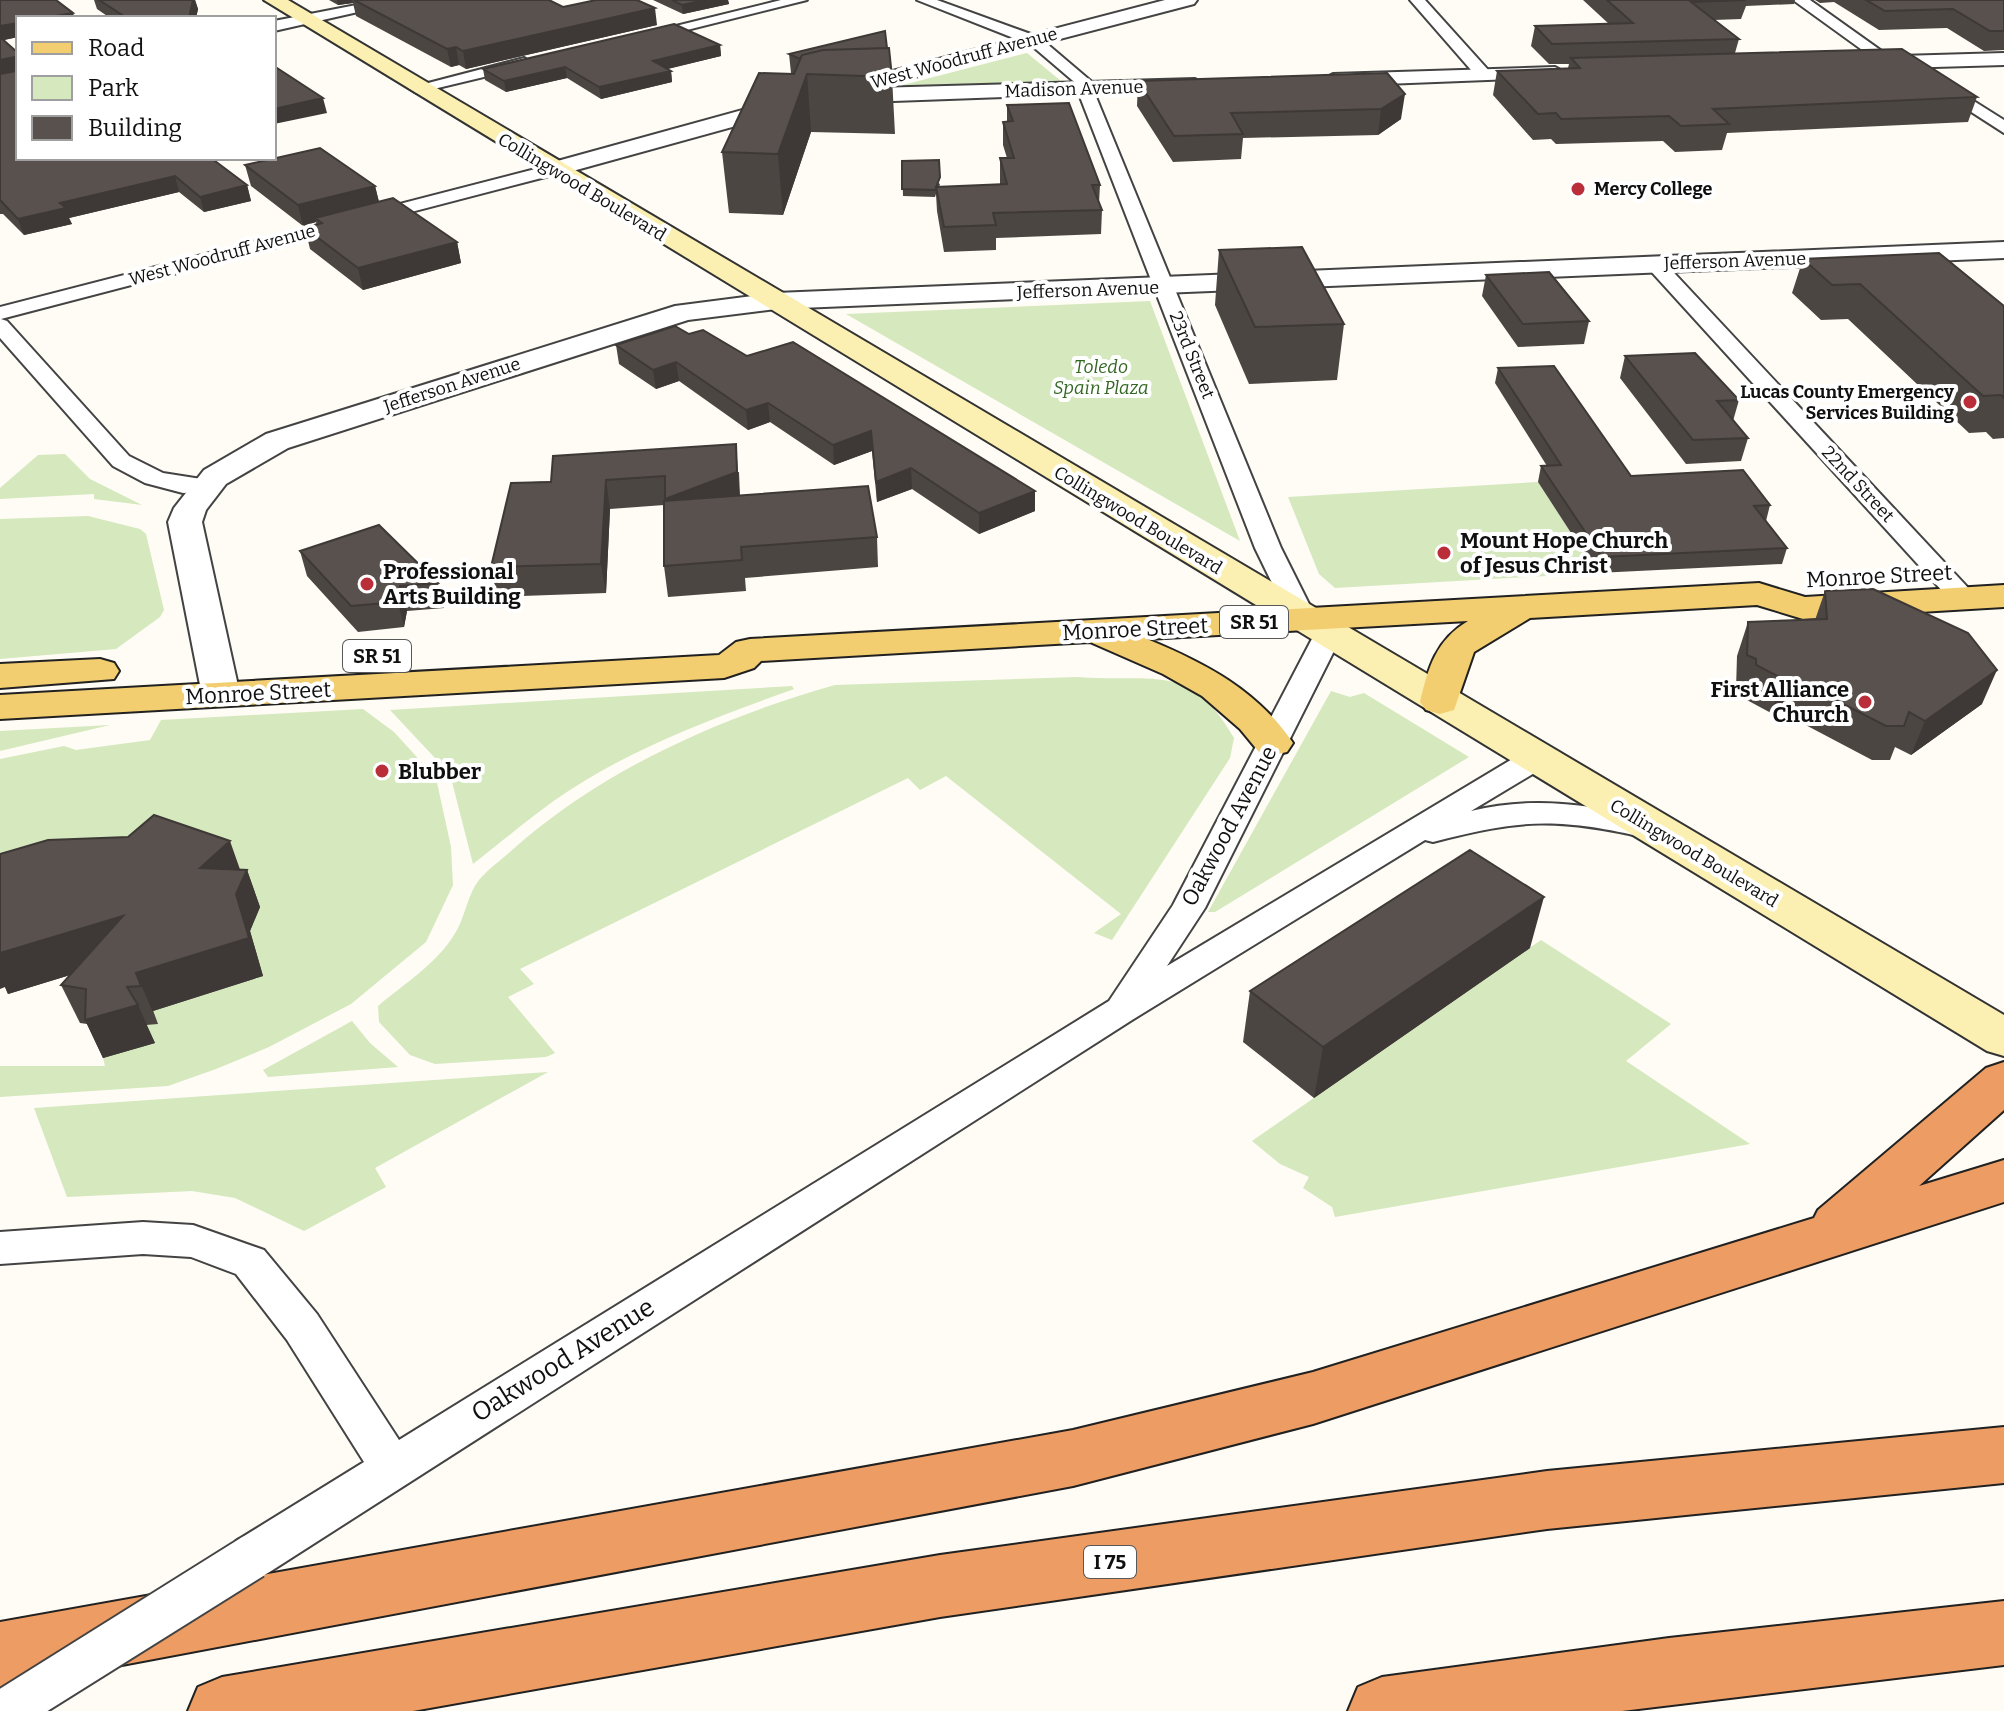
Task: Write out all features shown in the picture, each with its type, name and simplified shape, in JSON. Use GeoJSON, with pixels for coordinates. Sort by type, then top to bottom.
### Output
{"type":"FeatureCollection","features":[{"type":"Feature","properties":{"kind":"highway"},"geometry":{"type":"LineString","coordinates":[[1827,1235],[2004,1081]]}},
{"type":"Feature","properties":{"kind":"highway"},"geometry":{"type":"LineString","coordinates":[[0,1655],[1073,1458],[1313,1398],[2004,1181]]}},
{"type":"Feature","properties":{"kind":"highway","name":"I 75"},"geometry":{"type":"LineString","coordinates":[[222,1711],[940,1586],[1547,1500],[2004,1455]]}},
{"type":"Feature","properties":{"kind":"highway"},"geometry":{"type":"LineString","coordinates":[[1382,1711],[1669,1671],[2004,1633]]}},
{"type":"Feature","properties":{"kind":"main road","name":"Collingwood Boulevard"},"geometry":{"type":"LineString","coordinates":[[274,0],[551,170],[776,301],[1315,628],[2004,1038]]}},
{"type":"Feature","properties":{"kind":"main road","name":"Monroe Street"},"geometry":{"type":"LineString","coordinates":[[0,676],[218,680],[724,666],[740,660],[750,650],[1094,631],[1315,628],[1528,608],[1759,594],[1803,608],[1951,586],[2004,569]]}},
{"type":"Feature","properties":{"kind":"main road","name":"Monroe Street"},"geometry":{"type":"LineString","coordinates":[[1951,586],[2004,596]]}},
{"type":"Feature","properties":{"kind":"main road"},"geometry":{"type":"LineString","coordinates":[[1440,702],[1452,651],[1466,637],[1528,608]]}},
{"type":"Feature","properties":{"kind":"main road"},"geometry":{"type":"LineString","coordinates":[[1094,631],[1212,682],[1235,699],[1273,743]]}},
{"type":"Feature","properties":{"kind":"main road","name":"Monroe Street"},"geometry":{"type":"LineString","coordinates":[[0,707],[218,680]]}},
{"type":"Feature","properties":{"kind":"street"},"geometry":{"type":"LineString","coordinates":[[276,26],[404,0]]}},
{"type":"Feature","properties":{"kind":"street"},"geometry":{"type":"LineString","coordinates":[[630,39],[800,0]]}},
{"type":"Feature","properties":{"kind":"street","name":"23rd Street"},"geometry":{"type":"LineString","coordinates":[[924,0],[1032,40],[1088,88],[1268,548],[1315,628]]}},
{"type":"Feature","properties":{"kind":"street","name":"West Woodruff Avenue"},"geometry":{"type":"LineString","coordinates":[[0,313],[1187,0]]}},
{"type":"Feature","properties":{"kind":"street"},"geometry":{"type":"LineString","coordinates":[[1417,0],[1484,75]]}},
{"type":"Feature","properties":{"kind":"street"},"geometry":{"type":"LineString","coordinates":[[1800,0],[2004,128]]}},
{"type":"Feature","properties":{"kind":"street"},"geometry":{"type":"LineString","coordinates":[[1841,64],[2004,59]]}},
{"type":"Feature","properties":{"kind":"street"},"geometry":{"type":"LineString","coordinates":[[417,88],[538,60]]}},
{"type":"Feature","properties":{"kind":"street"},"geometry":{"type":"LineString","coordinates":[[1309,81],[1579,72]]}},
{"type":"Feature","properties":{"kind":"street","name":"Madison Avenue"},"geometry":{"type":"LineString","coordinates":[[816,97],[1212,84]]}},
{"type":"Feature","properties":{"kind":"street","name":"Jefferson Avenue"},"geometry":{"type":"LineString","coordinates":[[205,486],[250,454],[312,429],[685,312],[776,301],[2004,250]]}},
{"type":"Feature","properties":{"kind":"street","name":"22nd Street"},"geometry":{"type":"LineString","coordinates":[[1655,264],[1951,586]]}},
{"type":"Feature","properties":{"kind":"street"},"geometry":{"type":"LineString","coordinates":[[0,325],[121,461],[154,478],[183,486],[205,486]]}},
{"type":"Feature","properties":{"kind":"street"},"geometry":{"type":"LineString","coordinates":[[205,486],[190,508],[186,537],[218,680]]}},
{"type":"Feature","properties":{"kind":"street","name":"Oakwood Avenue"},"geometry":{"type":"LineString","coordinates":[[1120,1011],[1188,908],[1273,743],[1315,628]]}},
{"type":"Feature","properties":{"kind":"street","name":"Oakwood Avenue"},"geometry":{"type":"LineString","coordinates":[[6,1711],[1120,1011],[1535,759]]}},
{"type":"Feature","properties":{"kind":"street","name":"Oakwood Avenue"},"geometry":{"type":"LineString","coordinates":[[1403,839],[1503,814],[1531,812],[1594,817],[1656,830]]}},
{"type":"Feature","properties":{"kind":"street"},"geometry":{"type":"LineString","coordinates":[[0,1248],[143,1238],[180,1240],[227,1251],[250,1262],[302,1327],[392,1468]]}},
{"type":"Feature","properties":{"kind":"green space"},"geometry":{"type":"Polygon","coordinates":[[[1027,53],[1061,81],[899,86],[1027,53]]]}},
{"type":"Feature","properties":{"kind":"green space","name":"Toledo Spain Plaza"},"geometry":{"type":"Polygon","coordinates":[[[1150,301],[1240,541],[846,314],[1150,301]]]}},
{"type":"Feature","properties":{"kind":"green space"},"geometry":{"type":"Polygon","coordinates":[[[65,454],[90,479],[142,505],[94,499],[94,494],[0,499],[0,488],[38,455],[65,454]]]}},
{"type":"Feature","properties":{"kind":"green space"},"geometry":{"type":"Polygon","coordinates":[[[1538,482],[1597,573],[1335,588],[1319,574],[1288,497],[1538,482]]]}},
{"type":"Feature","properties":{"kind":"green space"},"geometry":{"type":"Polygon","coordinates":[[[88,516],[140,529],[146,534],[164,610],[160,617],[116,649],[0,659],[0,519],[88,516]]]}},
{"type":"Feature","properties":{"kind":"green space"},"geometry":{"type":"Polygon","coordinates":[[[1078,677],[1149,679],[1185,686],[1202,697],[1234,738],[1230,758],[1112,940],[1094,933],[1121,914],[946,776],[920,790],[908,778],[520,969],[534,984],[508,997],[555,1053],[546,1057],[435,1064],[410,1055],[379,1022],[378,1006],[419,973],[447,945],[458,929],[475,886],[486,872],[583,796],[663,750],[748,713],[835,685],[1078,677]]]}},
{"type":"Feature","properties":{"kind":"green space"},"geometry":{"type":"Polygon","coordinates":[[[792,686],[794,689],[701,724],[611,765],[555,800],[473,864],[450,774],[390,710],[792,686]]]}},
{"type":"Feature","properties":{"kind":"green space"},"geometry":{"type":"Polygon","coordinates":[[[1331,691],[1350,697],[1364,693],[1469,757],[1215,912],[1208,912],[1331,691]]]}},
{"type":"Feature","properties":{"kind":"green space"},"geometry":{"type":"Polygon","coordinates":[[[363,709],[394,732],[436,778],[451,847],[453,885],[426,942],[351,1004],[269,1047],[216,1069],[168,1086],[0,1097],[0,1066],[105,1066],[103,1058],[144,1025],[153,1011],[262,976],[0,896],[0,759],[64,746],[76,750],[150,740],[161,720],[363,709]]]}},
{"type":"Feature","properties":{"kind":"green space"},"geometry":{"type":"Polygon","coordinates":[[[110,725],[0,751],[0,731],[110,725]]]}},
{"type":"Feature","properties":{"kind":"green space"},"geometry":{"type":"Polygon","coordinates":[[[1541,940],[1671,1024],[1626,1061],[1750,1144],[1335,1217],[1332,1207],[1303,1188],[1309,1177],[1280,1164],[1252,1141],[1541,940]]]}},
{"type":"Feature","properties":{"kind":"green space"},"geometry":{"type":"Polygon","coordinates":[[[352,1021],[370,1043],[398,1067],[268,1077],[263,1070],[352,1021]]]}},
{"type":"Feature","properties":{"kind":"green space"},"geometry":{"type":"Polygon","coordinates":[[[548,1072],[375,1168],[386,1187],[304,1231],[235,1198],[192,1191],[67,1197],[34,1108],[548,1072]]]}},
{"type":"Feature","properties":{"kind":"building"},"geometry":{"type":"Polygon","coordinates":[[[0,0],[56,0],[73,13],[16,16],[16,23],[0,26],[0,0]]]}},
{"type":"Feature","properties":{"kind":"building"},"geometry":{"type":"Polygon","coordinates":[[[99,0],[193,0],[189,16],[124,16],[99,0]]]}},
{"type":"Feature","properties":{"kind":"building"},"geometry":{"type":"Polygon","coordinates":[[[354,0],[549,0],[563,7],[596,0],[637,0],[655,8],[463,51],[456,47],[447,49],[354,0]]]}},
{"type":"Feature","properties":{"kind":"building"},"geometry":{"type":"Polygon","coordinates":[[[672,0],[705,0],[682,5],[672,0]]]}},
{"type":"Feature","properties":{"kind":"building"},"geometry":{"type":"Polygon","coordinates":[[[1607,0],[1746,0],[1691,2],[1739,39],[1552,44],[1535,26],[1633,23],[1607,0]]]}},
{"type":"Feature","properties":{"kind":"building"},"geometry":{"type":"Polygon","coordinates":[[[1866,0],[2004,0],[2004,31],[1990,31],[1953,9],[1885,11],[1866,0]]]}},
{"type":"Feature","properties":{"kind":"building"},"geometry":{"type":"Polygon","coordinates":[[[674,24],[720,45],[653,61],[671,71],[599,87],[565,67],[504,81],[483,69],[674,24]]]}},
{"type":"Feature","properties":{"kind":"building"},"geometry":{"type":"Polygon","coordinates":[[[885,31],[887,48],[823,50],[802,55],[800,59],[789,54],[885,31]]]}},
{"type":"Feature","properties":{"kind":"building"},"geometry":{"type":"Polygon","coordinates":[[[0,37],[16,51],[16,71],[15,57],[0,60],[0,37]]]}},
{"type":"Feature","properties":{"kind":"building"},"geometry":{"type":"Polygon","coordinates":[[[889,48],[892,77],[807,74],[778,154],[722,152],[759,73],[794,74],[802,55],[823,50],[889,48]]]}},
{"type":"Feature","properties":{"kind":"building"},"geometry":{"type":"Polygon","coordinates":[[[1902,49],[1977,97],[1713,109],[1729,124],[1681,126],[1669,116],[1561,119],[1556,113],[1538,114],[1497,71],[1580,68],[1571,58],[1902,49]]]}},
{"type":"Feature","properties":{"kind":"building"},"geometry":{"type":"Polygon","coordinates":[[[276,67],[323,98],[276,109],[276,67]]]}},
{"type":"Feature","properties":{"kind":"building"},"geometry":{"type":"Polygon","coordinates":[[[16,71],[16,160],[214,160],[247,185],[200,197],[175,176],[60,203],[66,208],[18,219],[0,200],[0,74],[16,71]]]}},
{"type":"Feature","properties":{"kind":"building"},"geometry":{"type":"Polygon","coordinates":[[[1387,73],[1405,94],[1381,109],[1231,113],[1243,134],[1174,136],[1138,81],[1387,73]]]}},
{"type":"Feature","properties":{"kind":"building"},"geometry":{"type":"Polygon","coordinates":[[[1069,103],[1100,185],[1092,185],[1102,210],[993,213],[996,225],[944,227],[936,187],[1007,184],[1000,158],[1014,158],[1003,122],[1013,121],[1007,105],[1069,103]]]}},
{"type":"Feature","properties":{"kind":"building"},"geometry":{"type":"Polygon","coordinates":[[[320,148],[375,186],[298,205],[245,165],[320,148]]]}},
{"type":"Feature","properties":{"kind":"building"},"geometry":{"type":"Polygon","coordinates":[[[939,160],[940,177],[935,190],[902,189],[902,161],[939,160]]]}},
{"type":"Feature","properties":{"kind":"building"},"geometry":{"type":"Polygon","coordinates":[[[393,198],[457,242],[358,268],[305,228],[322,223],[315,218],[393,198]]]}},
{"type":"Feature","properties":{"kind":"building"},"geometry":{"type":"Polygon","coordinates":[[[1302,247],[1344,324],[1255,327],[1219,250],[1302,247]]]}},
{"type":"Feature","properties":{"kind":"building"},"geometry":{"type":"Polygon","coordinates":[[[1939,253],[2004,306],[2004,398],[2001,395],[1983,396],[1860,284],[1832,285],[1803,259],[1939,253]]]}},
{"type":"Feature","properties":{"kind":"building"},"geometry":{"type":"Polygon","coordinates":[[[1549,272],[1589,321],[1523,324],[1486,275],[1549,272]]]}},
{"type":"Feature","properties":{"kind":"building"},"geometry":{"type":"Polygon","coordinates":[[[675,326],[689,334],[703,330],[747,356],[793,342],[1035,491],[979,513],[911,468],[876,482],[871,431],[833,445],[768,403],[746,410],[676,362],[653,370],[616,345],[675,326]]]}},
{"type":"Feature","properties":{"kind":"building"},"geometry":{"type":"Polygon","coordinates":[[[1695,353],[1739,400],[1717,401],[1748,438],[1693,440],[1625,356],[1695,353]]]}},
{"type":"Feature","properties":{"kind":"building"},"geometry":{"type":"Polygon","coordinates":[[[1554,366],[1631,476],[1743,470],[1770,505],[1754,506],[1787,548],[1602,557],[1541,466],[1561,465],[1498,368],[1554,366]]]}},
{"type":"Feature","properties":{"kind":"building"},"geometry":{"type":"Polygon","coordinates":[[[736,444],[737,472],[665,499],[665,476],[606,480],[601,564],[491,567],[511,483],[551,482],[553,456],[736,444]]]}},
{"type":"Feature","properties":{"kind":"building"},"geometry":{"type":"Polygon","coordinates":[[[868,486],[877,537],[741,547],[742,560],[664,566],[664,501],[868,486]]]}},
{"type":"Feature","properties":{"kind":"building"},"geometry":{"type":"Polygon","coordinates":[[[379,525],[438,583],[400,586],[398,602],[351,606],[300,551],[379,525]]]}},
{"type":"Feature","properties":{"kind":"building"},"geometry":{"type":"Polygon","coordinates":[[[1873,589],[1968,633],[1997,670],[1925,721],[1909,712],[1904,726],[1886,726],[1793,678],[1783,679],[1756,665],[1756,659],[1747,655],[1748,622],[1827,619],[1825,591],[1873,589]]]}},
{"type":"Feature","properties":{"kind":"building"},"geometry":{"type":"Polygon","coordinates":[[[154,815],[230,841],[200,868],[247,870],[236,894],[249,938],[136,973],[141,986],[127,987],[138,1005],[85,1020],[86,989],[61,985],[123,916],[0,953],[0,854],[48,840],[128,837],[154,815]]]}},
{"type":"Feature","properties":{"kind":"building"},"geometry":{"type":"Polygon","coordinates":[[[1470,850],[1544,897],[1323,1047],[1250,991],[1470,850]]]}},
{"type":"Feature","properties":{"kind":"place","name":"Mercy College"},"geometry":{"type":"Point","coordinates":[1578,189]}},
{"type":"Feature","properties":{"kind":"place","name":"Lucas County Emergency Services Building"},"geometry":{"type":"Point","coordinates":[1970,402]}},
{"type":"Feature","properties":{"kind":"place","name":"Mount Hope Church of Jesus Christ"},"geometry":{"type":"Point","coordinates":[1444,553]}},
{"type":"Feature","properties":{"kind":"place","name":"Professional Arts Building"},"geometry":{"type":"Point","coordinates":[367,584]}},
{"type":"Feature","properties":{"kind":"place","name":"First Alliance Church"},"geometry":{"type":"Point","coordinates":[1865,702]}},
{"type":"Feature","properties":{"kind":"place","name":"Blubber"},"geometry":{"type":"Point","coordinates":[382,771]}}]}
